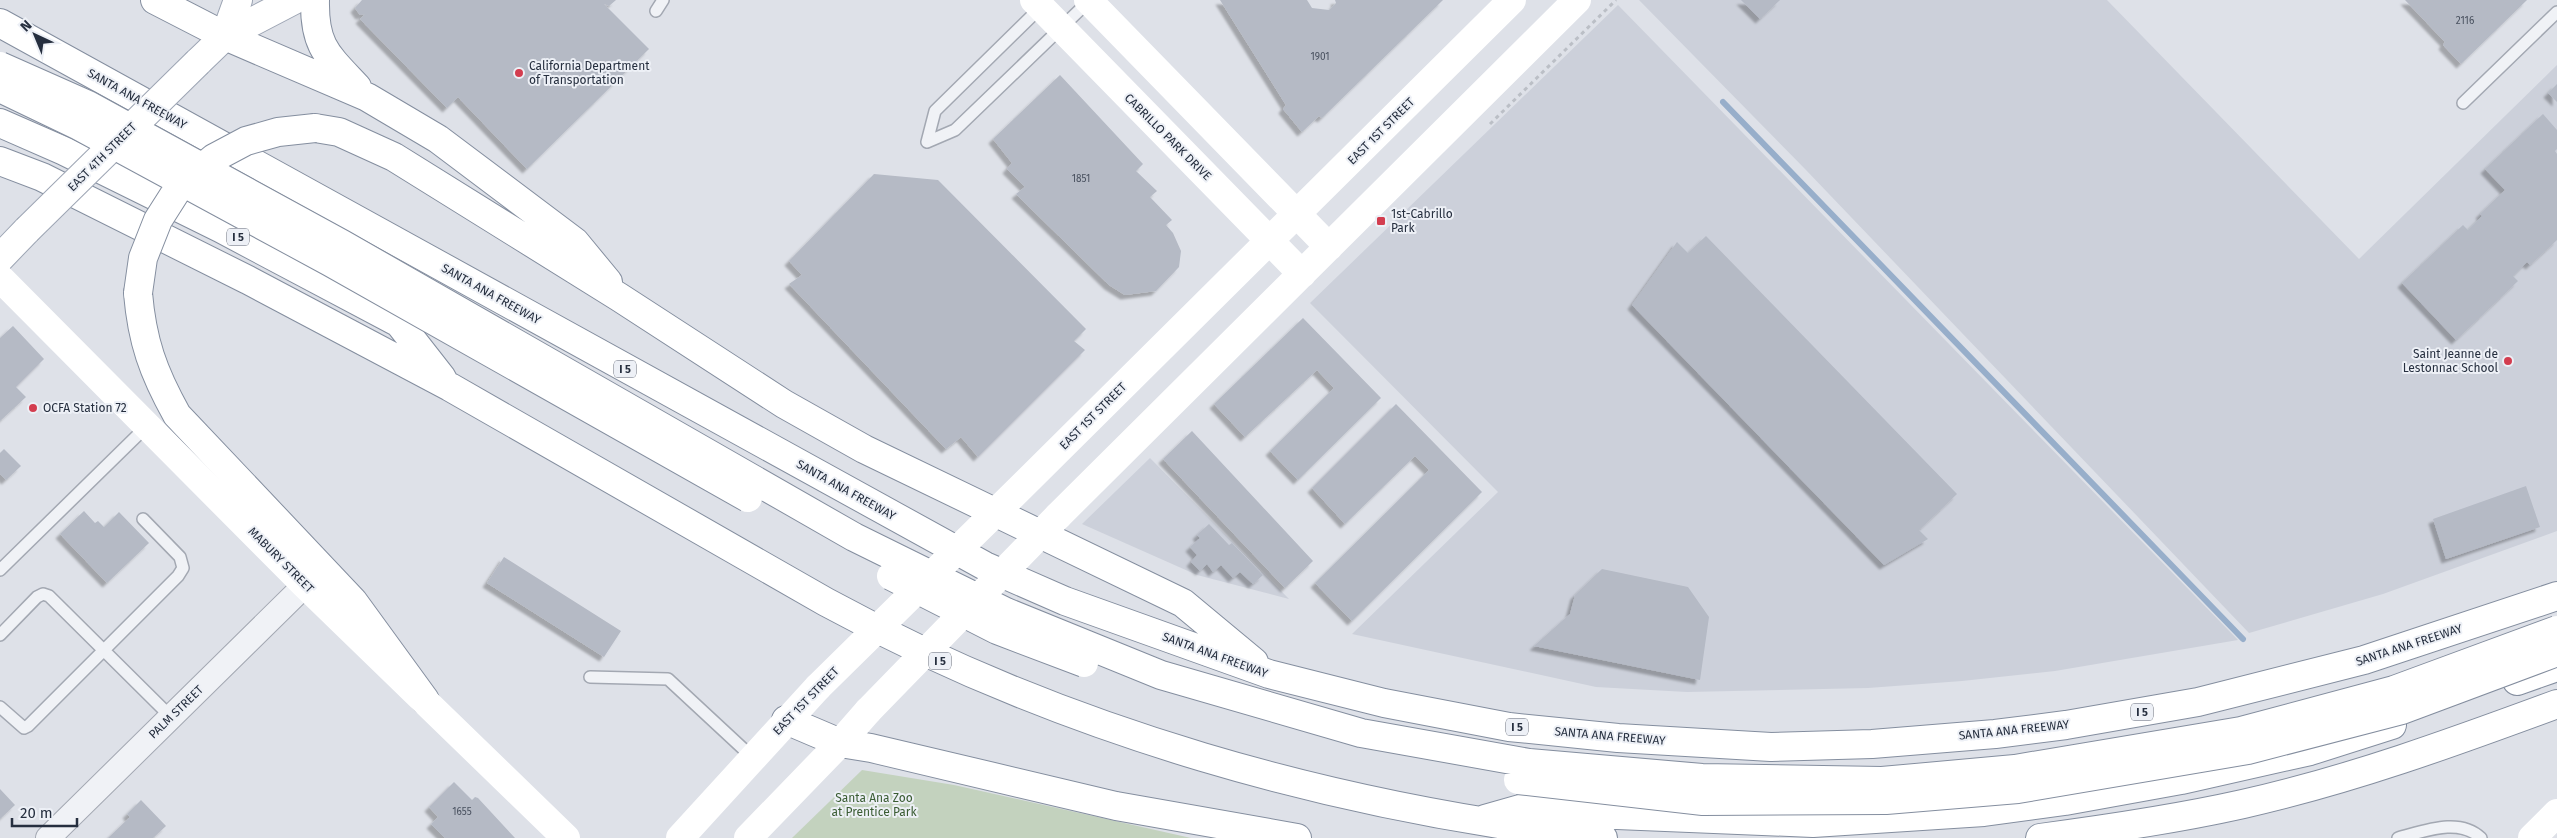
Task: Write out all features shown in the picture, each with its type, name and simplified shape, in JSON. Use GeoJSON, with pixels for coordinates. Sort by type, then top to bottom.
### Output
{"type":"FeatureCollection","features":[{"type":"Feature","properties":{"kind":"main road"},"geometry":{"type":"LineString","coordinates":[[155,0],[225,36],[367,97],[438,139],[576,242],[619,297]]}},
{"type":"Feature","properties":{"kind":"main road","name":"EAST 4TH STREET"},"geometry":{"type":"LineString","coordinates":[[225,36],[238,0]]}},
{"type":"Feature","properties":{"kind":"main road","name":"EAST 4TH STREET"},"geometry":{"type":"LineString","coordinates":[[0,258],[225,36],[294,0]]}},
{"type":"Feature","properties":{"kind":"main road"},"geometry":{"type":"LineString","coordinates":[[315,0],[317,37],[327,56],[367,97]]}},
{"type":"Feature","properties":{"kind":"main road","name":"EAST 1ST STREET"},"geometry":{"type":"LineString","coordinates":[[680,838],[818,687],[1512,0]]}},
{"type":"Feature","properties":{"kind":"main road"},"geometry":{"type":"LineString","coordinates":[[748,838],[840,743],[868,711],[1058,516],[1577,0]]}},
{"type":"Feature","properties":{"kind":"main road"},"geometry":{"type":"LineString","coordinates":[[1089,1],[1328,248]]}},
{"type":"Feature","properties":{"kind":"main road","name":"CABRILLO PARK DRIVE"},"geometry":{"type":"LineString","coordinates":[[1041,2],[1061,28],[1302,274]]}},
{"type":"Feature","properties":{"kind":"main road","name":"SANTA ANA FREEWAY"},"geometry":{"type":"LineString","coordinates":[[0,23],[985,566],[1065,601],[1269,674],[1384,703],[1509,726],[1618,738],[1771,747],[1872,744],[1996,734],[2066,725],[2198,702],[2364,660],[2557,596]]}},
{"type":"Feature","properties":{"kind":"main road"},"geometry":{"type":"LineString","coordinates":[[0,66],[88,105],[342,244],[854,538],[1006,612],[1161,674],[1362,733],[1529,764],[1702,778],[1882,781],[2014,769],[2241,731],[2394,690],[2557,630]]}},
{"type":"Feature","properties":{"kind":"main road"},"geometry":{"type":"LineString","coordinates":[[0,88],[80,126],[330,262],[841,550],[997,630],[1156,690],[1357,752],[1528,782],[1703,801],[1886,800],[2018,789],[2268,745],[2402,710],[2557,652]]}},
{"type":"Feature","properties":{"kind":"main road","name":"I 5"},"geometry":{"type":"LineString","coordinates":[[0,123],[64,151],[220,228],[398,323],[450,387]]}},
{"type":"Feature","properties":{"kind":"main road"},"geometry":{"type":"LineString","coordinates":[[425,700],[353,601],[177,415],[162,389],[150,359],[142,330],[138,293],[143,258],[158,220],[179,186],[214,158],[246,140],[278,132],[315,128],[339,132],[394,157],[619,297],[784,404],[864,449],[1183,603],[1269,674]]}},
{"type":"Feature","properties":{"kind":"main road","name":"I 5"},"geometry":{"type":"LineString","coordinates":[[0,161],[42,177],[231,271],[450,387],[826,602],[888,636],[944,663],[1109,726],[1216,760],[1332,792],[1476,821],[1602,838]]}},
{"type":"Feature","properties":{"kind":"main road","name":"MABURY STREET"},"geometry":{"type":"LineString","coordinates":[[0,278],[305,585],[566,838]]}},
{"type":"Feature","properties":{"kind":"main road"},"geometry":{"type":"LineString","coordinates":[[2502,615],[2557,589]]}},
{"type":"Feature","properties":{"kind":"main road"},"geometry":{"type":"LineString","coordinates":[[1476,821],[1531,806],[1618,815],[1813,823],[1984,812],[2065,801],[2181,780],[2310,751],[2448,707],[2557,667]]}},
{"type":"Feature","properties":{"kind":"main road"},"geometry":{"type":"LineString","coordinates":[[2040,838],[2115,828],[2243,804],[2446,745],[2557,704]]}},
{"type":"Feature","properties":{"kind":"main road"},"geometry":{"type":"LineString","coordinates":[[786,720],[840,743],[871,748],[1116,806],[1297,838]]}},
{"type":"Feature","properties":{"kind":"main road"},"geometry":{"type":"LineString","coordinates":[[2532,838],[2557,813]]}},
{"type":"Feature","properties":{"kind":"street","name":"PALM STREET"},"geometry":{"type":"LineString","coordinates":[[48,838],[305,585]]}},
{"type":"Feature","properties":{"kind":"lane"},"geometry":{"type":"LineString","coordinates":[[656,11],[662,0]]}},
{"type":"Feature","properties":{"kind":"lane"},"geometry":{"type":"LineString","coordinates":[[1041,2],[934,110],[927,142],[955,130],[1089,1]]}},
{"type":"Feature","properties":{"kind":"lane"},"geometry":{"type":"LineString","coordinates":[[2463,104],[2557,12]]}},
{"type":"Feature","properties":{"kind":"lane"},"geometry":{"type":"LineString","coordinates":[[0,570],[148,426]]}},
{"type":"Feature","properties":{"kind":"lane"},"geometry":{"type":"LineString","coordinates":[[0,707],[18,724],[24,728],[28,726],[178,576],[182,568],[180,557],[143,519]]}},
{"type":"Feature","properties":{"kind":"lane"},"geometry":{"type":"LineString","coordinates":[[0,635],[37,597],[43,594],[49,596],[171,717]]}},
{"type":"Feature","properties":{"kind":"lane"},"geometry":{"type":"LineString","coordinates":[[590,676],[668,679],[752,757]]}},
{"type":"Feature","properties":{"kind":"lane"},"geometry":{"type":"LineString","coordinates":[[2398,838],[2454,826],[2472,830],[2481,838]]}},
{"type":"Feature","properties":{"kind":"shaded area"},"geometry":{"type":"Polygon","coordinates":[[[1639,0],[2107,0],[2359,259],[2557,65],[2557,531],[2383,594],[2249,633],[1806,170],[1639,0]]]}},
{"type":"Feature","properties":{"kind":"shaded area"},"geometry":{"type":"Polygon","coordinates":[[[1618,5],[2238,640],[2055,671],[1962,681],[1868,688],[1687,692],[1596,687],[1352,634],[1498,492],[1310,303],[1618,5]]]}},
{"type":"Feature","properties":{"kind":"shaded area"},"geometry":{"type":"Polygon","coordinates":[[[1150,458],[1289,599],[1197,575],[1082,524],[1150,458]]]}},
{"type":"Feature","properties":{"kind":"green space","name":"Santa Ana Zoo at Prentice Park"},"geometry":{"type":"Polygon","coordinates":[[[862,770],[954,785],[1191,838],[792,838],[862,770]]]}},
{"type":"Feature","properties":{"kind":"building","name":"California Department of Transportation"},"geometry":{"type":"Polygon","coordinates":[[[362,0],[616,0],[609,6],[604,4],[649,49],[527,169],[458,97],[447,108],[360,19],[365,14],[360,15],[355,8],[362,0]]]}},
{"type":"Feature","properties":{"kind":"building"},"geometry":{"type":"Polygon","coordinates":[[[1220,0],[1307,0],[1312,8],[1329,10],[1336,3],[1335,0],[1443,0],[1322,118],[1319,116],[1302,132],[1283,109],[1286,105],[1220,0]]]}},
{"type":"Feature","properties":{"kind":"building"},"geometry":{"type":"Polygon","coordinates":[[[1741,0],[1780,0],[1760,19],[1741,0]]]}},
{"type":"Feature","properties":{"kind":"building"},"geometry":{"type":"Polygon","coordinates":[[[2405,0],[2527,0],[2461,64],[2443,45],[2445,42],[2405,0]]]}},
{"type":"Feature","properties":{"kind":"building"},"geometry":{"type":"Polygon","coordinates":[[[1060,75],[1143,164],[1136,171],[1157,191],[1150,197],[1172,220],[1166,225],[1173,233],[1181,251],[1179,267],[1156,291],[1125,295],[1109,285],[1016,194],[1025,187],[1007,169],[1012,163],[993,139],[1060,75]]]}},
{"type":"Feature","properties":{"kind":"building"},"geometry":{"type":"Polygon","coordinates":[[[2557,84],[2557,102],[2548,93],[2557,84]]]}},
{"type":"Feature","properties":{"kind":"building"},"geometry":{"type":"Polygon","coordinates":[[[2543,114],[2557,130],[2557,149],[2555,151],[2557,154],[2557,240],[2530,265],[2527,262],[2513,276],[2518,281],[2456,340],[2402,283],[2463,225],[2468,230],[2482,216],[2480,214],[2505,190],[2485,169],[2543,114]]]}},
{"type":"Feature","properties":{"kind":"building"},"geometry":{"type":"Polygon","coordinates":[[[874,174],[938,180],[1086,329],[1074,341],[1085,350],[978,457],[961,437],[946,449],[789,284],[802,275],[789,261],[874,174]]]}},
{"type":"Feature","properties":{"kind":"building"},"geometry":{"type":"Polygon","coordinates":[[[1706,236],[1957,494],[1919,530],[1928,539],[1884,565],[1632,305],[1677,242],[1688,253],[1706,236]]]}},
{"type":"Feature","properties":{"kind":"building"},"geometry":{"type":"Polygon","coordinates":[[[1303,318],[1381,398],[1298,480],[1270,451],[1334,388],[1317,370],[1245,437],[1214,404],[1303,318]]]}},
{"type":"Feature","properties":{"kind":"building"},"geometry":{"type":"Polygon","coordinates":[[[13,326],[44,359],[16,387],[26,397],[0,421],[0,338],[13,326]]]}},
{"type":"Feature","properties":{"kind":"building"},"geometry":{"type":"Polygon","coordinates":[[[1396,404],[1482,492],[1352,621],[1315,583],[1429,470],[1415,456],[1345,524],[1312,488],[1396,404]]]}},
{"type":"Feature","properties":{"kind":"building"},"geometry":{"type":"Polygon","coordinates":[[[1192,431],[1313,561],[1285,588],[1163,459],[1192,431]]]}},
{"type":"Feature","properties":{"kind":"building"},"geometry":{"type":"Polygon","coordinates":[[[4,449],[21,466],[6,480],[0,474],[0,453],[4,449]]]}},
{"type":"Feature","properties":{"kind":"building"},"geometry":{"type":"Polygon","coordinates":[[[2526,486],[2540,527],[2446,559],[2433,519],[2526,486]]]}},
{"type":"Feature","properties":{"kind":"building"},"geometry":{"type":"Polygon","coordinates":[[[84,511],[95,523],[98,521],[104,527],[119,512],[149,543],[107,583],[60,534],[84,511]]]}},
{"type":"Feature","properties":{"kind":"building"},"geometry":{"type":"Polygon","coordinates":[[[1209,524],[1229,545],[1232,543],[1263,575],[1253,584],[1240,572],[1233,578],[1221,565],[1213,572],[1207,564],[1200,571],[1191,562],[1197,555],[1190,547],[1200,538],[1197,535],[1209,524]]]}},
{"type":"Feature","properties":{"kind":"building"},"geometry":{"type":"Polygon","coordinates":[[[504,557],[621,631],[604,657],[487,583],[504,557]]]}},
{"type":"Feature","properties":{"kind":"building"},"geometry":{"type":"Polygon","coordinates":[[[1602,569],[1688,587],[1709,617],[1700,680],[1534,646],[1570,614],[1575,595],[1602,569]]]}},
{"type":"Feature","properties":{"kind":"building"},"geometry":{"type":"Polygon","coordinates":[[[454,782],[472,800],[475,797],[478,798],[515,838],[445,838],[431,824],[438,817],[429,807],[454,782]]]}},
{"type":"Feature","properties":{"kind":"building"},"geometry":{"type":"Polygon","coordinates":[[[0,789],[15,805],[0,819],[0,789]]]}},
{"type":"Feature","properties":{"kind":"building"},"geometry":{"type":"Polygon","coordinates":[[[141,800],[166,826],[153,838],[108,838],[130,817],[127,814],[141,800]]]}},
{"type":"Feature","properties":{"kind":"waterway"},"geometry":{"type":"LineString","coordinates":[[1723,102],[2243,639]]}},
{"type":"Feature","properties":{"kind":"place","name":"California Department of Transportation"},"geometry":{"type":"Point","coordinates":[519,73]}},
{"type":"Feature","properties":{"kind":"place","name":"1st-Cabrillo Park"},"geometry":{"type":"Point","coordinates":[1381,221]}},
{"type":"Feature","properties":{"kind":"place","name":"Saint Jeanne de Lestonnac School"},"geometry":{"type":"Point","coordinates":[2508,361]}},
{"type":"Feature","properties":{"kind":"place","name":"OCFA Station 72"},"geometry":{"type":"Point","coordinates":[33,408]}}]}
